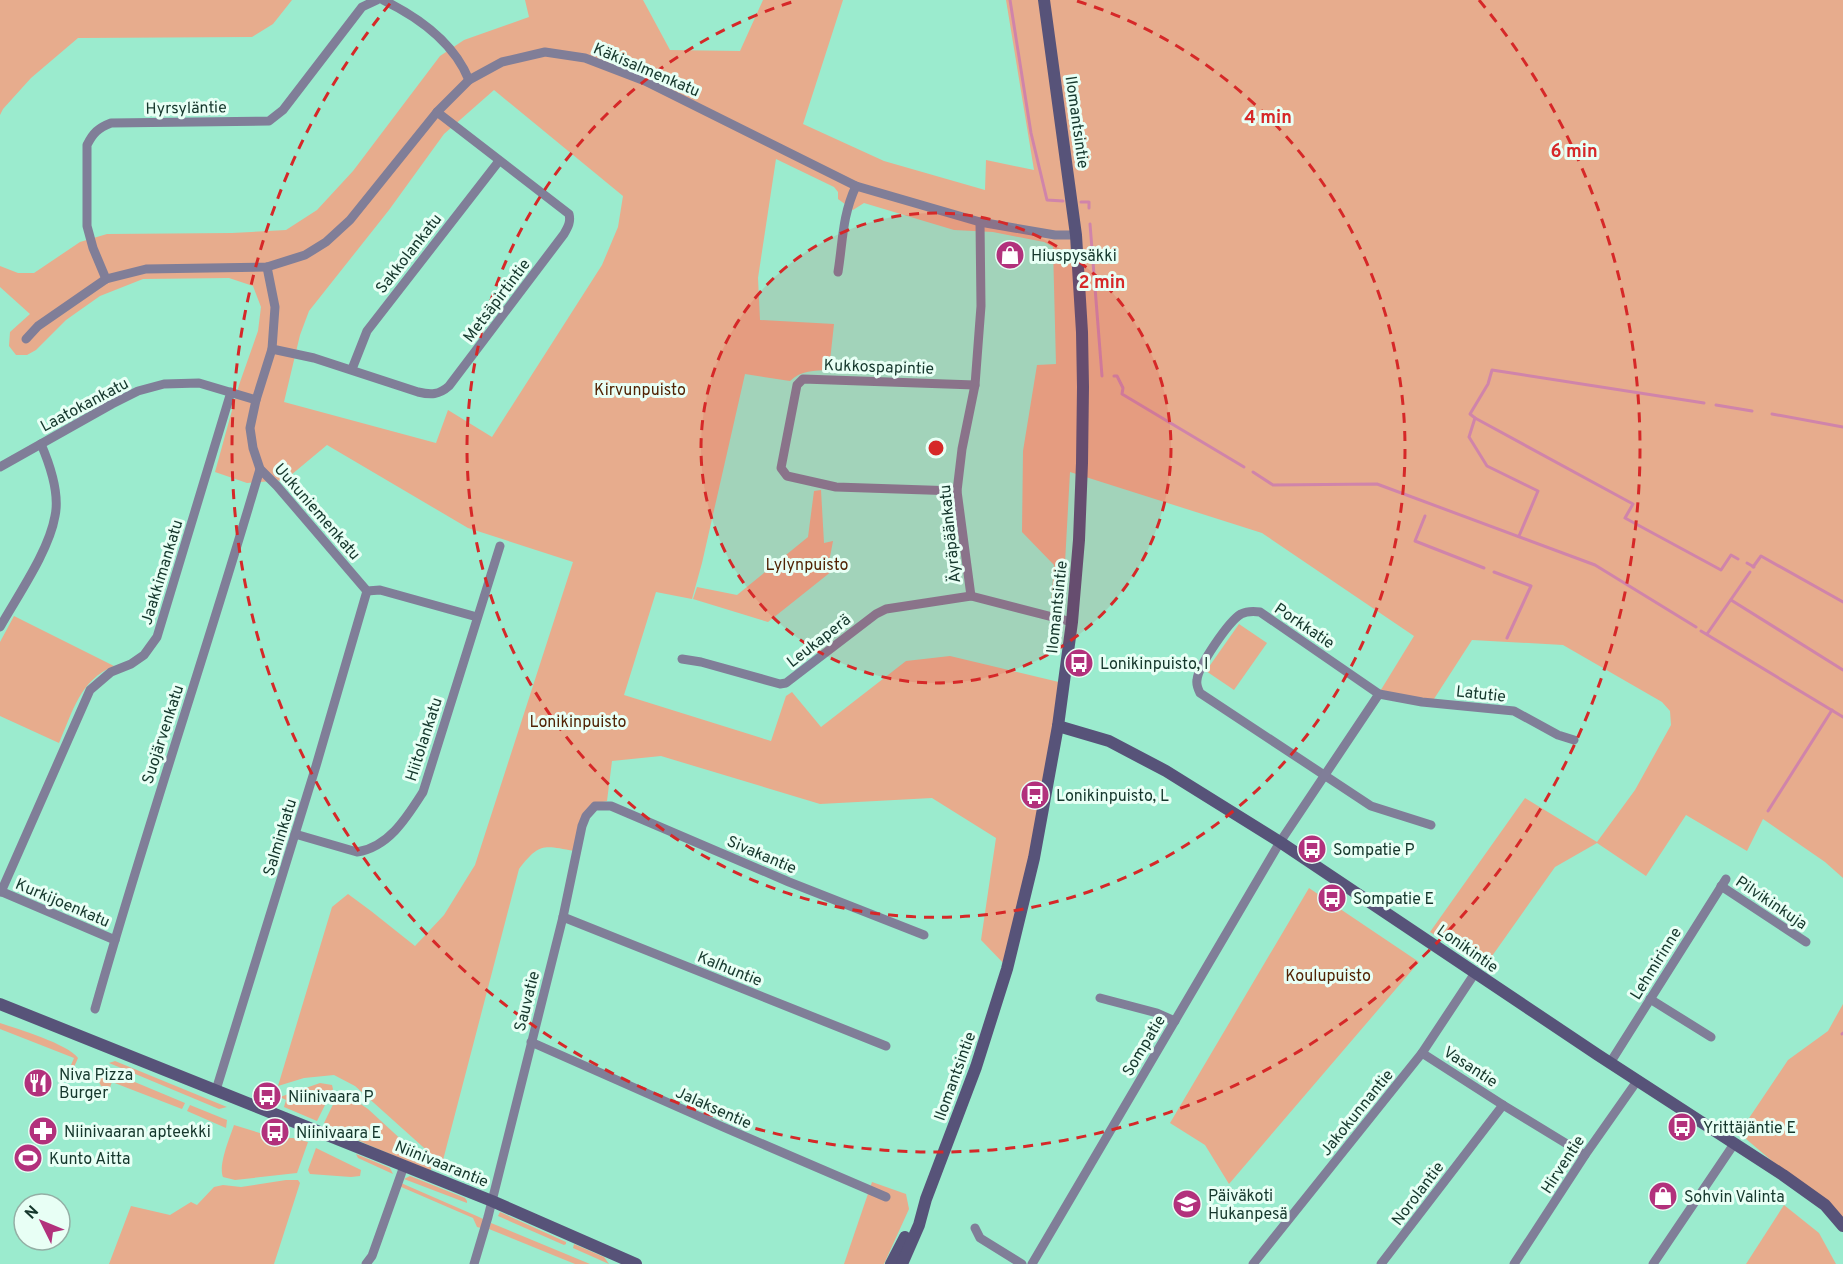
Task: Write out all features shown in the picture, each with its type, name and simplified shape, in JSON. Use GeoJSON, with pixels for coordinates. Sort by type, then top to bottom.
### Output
{"type":"FeatureCollection","features":[{"type":"Feature","properties":{"kind":"main road","name":"Ilomantsintie"},"geometry":{"type":"LineString","coordinates":[[902,1264],[976,1067],[1007,969],[1034,858],[1058,726],[1072,622],[1079,540],[1083,387],[1077,235],[1044,0]]}},
{"type":"Feature","properties":{"kind":"main road","name":"Lonikintie"},"geometry":{"type":"LineString","coordinates":[[1058,726],[1109,741],[1166,771],[1280,842],[1636,1081],[1783,1174],[1825,1205],[1843,1226]]}},
{"type":"Feature","properties":{"kind":"main road","name":"Niinivaarantie"},"geometry":{"type":"LineString","coordinates":[[0,1004],[492,1201],[617,1260],[636,1264]]}},
{"type":"Feature","properties":{"kind":"main road","name":"Ilomantsintie"},"geometry":{"type":"LineString","coordinates":[[891,1264],[926,1199]]}},
{"type":"Feature","properties":{"kind":"street","name":"Hyrsyläntie"},"geometry":{"type":"LineString","coordinates":[[106,279],[87,226],[87,145],[99,128],[111,123],[269,121],[283,110],[362,7],[377,0]]}},
{"type":"Feature","properties":{"kind":"street"},"geometry":{"type":"LineString","coordinates":[[384,0],[406,11],[439,37],[459,59],[470,80]]}},
{"type":"Feature","properties":{"kind":"street","name":"Käkisalmenkatu"},"geometry":{"type":"LineString","coordinates":[[106,279],[146,269],[267,267],[305,255],[327,242],[350,220],[437,111],[470,80],[502,62],[545,52],[585,58],[645,81],[855,186],[980,222],[1055,235],[1077,235]]}},
{"type":"Feature","properties":{"kind":"street","name":"Metsäpirtintie"},"geometry":{"type":"LineString","coordinates":[[272,349],[352,369],[418,392],[441,393],[449,386],[569,227],[569,214],[437,111]]}},
{"type":"Feature","properties":{"kind":"street","name":"Sakkolankatu"},"geometry":{"type":"LineString","coordinates":[[352,369],[367,331],[499,160]]}},
{"type":"Feature","properties":{"kind":"street"},"geometry":{"type":"LineString","coordinates":[[838,272],[842,229],[855,186]]}},
{"type":"Feature","properties":{"kind":"street","name":"Äyräpäänkatu"},"geometry":{"type":"LineString","coordinates":[[980,222],[981,306],[975,385],[962,449],[957,491],[971,596],[1072,622]]}},
{"type":"Feature","properties":{"kind":"street","name":"Uukuniemenkatu"},"geometry":{"type":"LineString","coordinates":[[267,267],[275,307],[272,349],[249,428],[260,469],[367,591]]}},
{"type":"Feature","properties":{"kind":"street"},"geometry":{"type":"LineString","coordinates":[[26,339],[38,326],[106,279]]}},
{"type":"Feature","properties":{"kind":"street","name":"Kukkospapintie"},"geometry":{"type":"LineString","coordinates":[[957,491],[836,487],[787,476],[781,468],[797,385],[803,379],[975,385]]}},
{"type":"Feature","properties":{"kind":"street","name":"Laatokankatu"},"geometry":{"type":"LineString","coordinates":[[0,467],[138,391],[181,382],[199,383],[256,400]]}},
{"type":"Feature","properties":{"kind":"street","name":"Jaakkimankatu"},"geometry":{"type":"LineString","coordinates":[[1,892],[90,690],[111,672],[131,664],[144,655],[157,637],[231,393]]}},
{"type":"Feature","properties":{"kind":"street"},"geometry":{"type":"LineString","coordinates":[[0,627],[50,536],[56,513],[54,485],[48,459],[41,444]]}},
{"type":"Feature","properties":{"kind":"street","name":"Suojärvenkatu"},"geometry":{"type":"LineString","coordinates":[[95,1009],[260,469]]}},
{"type":"Feature","properties":{"kind":"street","name":"Hiitolankatu"},"geometry":{"type":"LineString","coordinates":[[295,834],[357,852],[377,846],[397,828],[423,792],[500,546]]}},
{"type":"Feature","properties":{"kind":"street"},"geometry":{"type":"LineString","coordinates":[[367,591],[380,590],[477,617]]}},
{"type":"Feature","properties":{"kind":"street","name":"Salminkatu"},"geometry":{"type":"LineString","coordinates":[[216,1090],[367,591]]}},
{"type":"Feature","properties":{"kind":"street","name":"Leukaperä"},"geometry":{"type":"LineString","coordinates":[[682,659],[780,684],[786,683],[876,614],[886,609],[971,596]]}},
{"type":"Feature","properties":{"kind":"street","name":"Porkkatie"},"geometry":{"type":"LineString","coordinates":[[1379,694],[1260,612],[1251,611],[1241,614],[1232,622],[1200,668],[1197,686],[1205,699],[1371,806],[1431,825]]}},
{"type":"Feature","properties":{"kind":"street"},"geometry":{"type":"LineString","coordinates":[[1280,842],[1379,694]]}},
{"type":"Feature","properties":{"kind":"street","name":"Latutie"},"geometry":{"type":"LineString","coordinates":[[1379,694],[1422,702],[1514,711],[1558,735],[1574,740]]}},
{"type":"Feature","properties":{"kind":"street","name":"Sivakantie"},"geometry":{"type":"LineString","coordinates":[[590,810],[595,806],[611,806],[789,882],[924,935]]}},
{"type":"Feature","properties":{"kind":"street","name":"Sauvatie"},"geometry":{"type":"LineString","coordinates":[[474,1264],[563,917],[582,826],[590,810]]}},
{"type":"Feature","properties":{"kind":"street","name":"Sompatie"},"geometry":{"type":"LineString","coordinates":[[1032,1264],[1280,842]]}},
{"type":"Feature","properties":{"kind":"street","name":"Pilvikinkuja"},"geometry":{"type":"LineString","coordinates":[[1724,882],[1806,942]]}},
{"type":"Feature","properties":{"kind":"street","name":"Lehmirinne"},"geometry":{"type":"LineString","coordinates":[[1610,1063],[1724,882]]}},
{"type":"Feature","properties":{"kind":"street","name":"Kurkijoenkatu"},"geometry":{"type":"LineString","coordinates":[[1,892],[115,940]]}},
{"type":"Feature","properties":{"kind":"street","name":"Kalhuntie"},"geometry":{"type":"LineString","coordinates":[[563,917],[886,1046]]}},
{"type":"Feature","properties":{"kind":"street","name":"Jakokunnantie"},"geometry":{"type":"LineString","coordinates":[[1253,1264],[1422,1053],[1475,974]]}},
{"type":"Feature","properties":{"kind":"street"},"geometry":{"type":"LineString","coordinates":[[1100,998],[1156,1012],[1175,1021]]}},
{"type":"Feature","properties":{"kind":"street"},"geometry":{"type":"LineString","coordinates":[[1650,999],[1711,1037]]}},
{"type":"Feature","properties":{"kind":"street","name":"Jalaksentie"},"geometry":{"type":"LineString","coordinates":[[531,1042],[886,1197]]}},
{"type":"Feature","properties":{"kind":"street","name":"Vasantie"},"geometry":{"type":"LineString","coordinates":[[1422,1053],[1585,1155]]}},
{"type":"Feature","properties":{"kind":"street","name":"Hirventie"},"geometry":{"type":"LineString","coordinates":[[1514,1264],[1636,1081]]}},
{"type":"Feature","properties":{"kind":"street","name":"Vasantie"},"geometry":{"type":"LineString","coordinates":[[1476,1139],[1503,1105]]}},
{"type":"Feature","properties":{"kind":"street","name":"Norolantie"},"geometry":{"type":"LineString","coordinates":[[1381,1264],[1476,1139]]}},
{"type":"Feature","properties":{"kind":"street"},"geometry":{"type":"LineString","coordinates":[[1653,1264],[1734,1144]]}},
{"type":"Feature","properties":{"kind":"street"},"geometry":{"type":"LineString","coordinates":[[366,1264],[372,1256],[404,1166]]}},
{"type":"Feature","properties":{"kind":"street"},"geometry":{"type":"LineString","coordinates":[[975,1228],[980,1238],[1022,1264]]}},
{"type":"Feature","properties":{"kind":"green space"},"geometry":{"type":"Polygon","coordinates":[[[0,0],[292,0],[273,24],[252,37],[78,38],[31,78],[0,115],[0,0]]]}},
{"type":"Feature","properties":{"kind":"green space"},"geometry":{"type":"Polygon","coordinates":[[[525,0],[643,0],[670,50],[740,51],[763,0],[843,0],[803,124],[884,161],[985,190],[986,160],[1034,170],[1006,0],[1843,0],[1843,878],[1825,862],[1763,819],[1747,851],[1686,815],[1646,876],[1597,843],[1555,867],[1485,966],[1430,932],[1525,798],[1597,842],[1635,790],[1671,725],[1670,711],[1662,702],[1563,645],[1472,640],[1432,702],[1379,693],[1414,636],[1262,533],[1070,472],[1063,599],[1051,605],[1054,565],[1022,532],[1023,451],[1037,365],[1056,364],[1053,247],[1044,242],[993,232],[954,230],[864,203],[853,210],[838,199],[838,192],[834,187],[776,159],[758,278],[760,320],[834,324],[829,370],[803,373],[790,381],[745,374],[692,599],[656,592],[624,695],[771,741],[786,696],[792,692],[821,727],[906,661],[950,656],[1063,683],[1009,969],[981,940],[996,838],[932,798],[820,804],[661,756],[612,761],[607,801],[594,804],[574,851],[542,848],[532,854],[519,869],[442,1164],[355,1086],[334,1075],[304,1078],[278,1086],[332,907],[348,894],[415,946],[444,915],[475,865],[573,562],[468,528],[327,445],[285,480],[247,483],[215,472],[239,385],[258,331],[261,307],[253,286],[229,278],[143,279],[100,296],[66,320],[36,350],[27,355],[16,355],[9,346],[10,332],[30,314],[0,287],[0,266],[18,273],[34,273],[80,242],[107,234],[286,230],[317,210],[353,171],[440,56],[464,40],[529,17],[525,0]],[[494,90],[444,134],[389,210],[309,311],[300,335],[284,402],[436,443],[448,410],[492,437],[602,265],[618,227],[623,196],[494,90]]]}},
{"type":"Feature","properties":{"kind":"green space","name":"Lylynpuisto"},"geometry":{"type":"Polygon","coordinates":[[[821,490],[824,543],[833,541],[829,562],[832,571],[768,622],[693,599],[697,587],[737,595],[808,537],[814,491],[821,490]]]}},
{"type":"Feature","properties":{"kind":"green space"},"geometry":{"type":"Polygon","coordinates":[[[14,616],[114,666],[102,672],[85,688],[59,743],[0,716],[0,642],[14,616]]]}},
{"type":"Feature","properties":{"kind":"green space"},"geometry":{"type":"Polygon","coordinates":[[[1239,624],[1267,643],[1234,690],[1206,671],[1239,624]]]}},
{"type":"Feature","properties":{"kind":"green space","name":"Koulupuisto"},"geometry":{"type":"Polygon","coordinates":[[[1309,888],[1419,962],[1229,1184],[1205,1145],[1170,1123],[1309,888]]]}},
{"type":"Feature","properties":{"kind":"green space"},"geometry":{"type":"Polygon","coordinates":[[[1843,1004],[1843,1221],[1739,1133],[1788,1060],[1828,1031],[1843,1004]]]}},
{"type":"Feature","properties":{"kind":"green space"},"geometry":{"type":"Polygon","coordinates":[[[0,1023],[64,1047],[78,1058],[74,1067],[71,1065],[74,1058],[0,1029],[0,1023]]]}},
{"type":"Feature","properties":{"kind":"green space"},"geometry":{"type":"Polygon","coordinates":[[[115,1061],[227,1107],[219,1109],[109,1063],[115,1061]]]}},
{"type":"Feature","properties":{"kind":"green space"},"geometry":{"type":"Polygon","coordinates":[[[106,1070],[185,1103],[182,1109],[112,1082],[109,1090],[101,1086],[99,1082],[106,1070]]]}},
{"type":"Feature","properties":{"kind":"green space"},"geometry":{"type":"Polygon","coordinates":[[[320,1083],[332,1085],[333,1089],[317,1121],[284,1107],[286,1100],[280,1097],[320,1083]]]}},
{"type":"Feature","properties":{"kind":"green space"},"geometry":{"type":"Polygon","coordinates":[[[340,1090],[368,1109],[431,1167],[431,1171],[366,1144],[324,1123],[340,1090]]]}},
{"type":"Feature","properties":{"kind":"green space"},"geometry":{"type":"Polygon","coordinates":[[[190,1105],[227,1120],[226,1128],[187,1111],[190,1105]]]}},
{"type":"Feature","properties":{"kind":"green space"},"geometry":{"type":"Polygon","coordinates":[[[234,1125],[276,1138],[293,1138],[308,1142],[297,1173],[235,1180],[223,1177],[223,1158],[234,1125]]]}},
{"type":"Feature","properties":{"kind":"green space"},"geometry":{"type":"Polygon","coordinates":[[[316,1148],[361,1170],[360,1176],[310,1174],[308,1170],[316,1148]]]}},
{"type":"Feature","properties":{"kind":"green space"},"geometry":{"type":"Polygon","coordinates":[[[356,1154],[390,1168],[393,1174],[358,1158],[356,1154]]]}},
{"type":"Feature","properties":{"kind":"green space"},"geometry":{"type":"Polygon","coordinates":[[[410,1176],[465,1198],[467,1203],[404,1179],[410,1176]]]}},
{"type":"Feature","properties":{"kind":"green space"},"geometry":{"type":"Polygon","coordinates":[[[298,1180],[300,1183],[274,1264],[109,1264],[131,1206],[170,1215],[191,1202],[197,1205],[214,1187],[223,1185],[241,1187],[298,1180]]]}},
{"type":"Feature","properties":{"kind":"green space"},"geometry":{"type":"Polygon","coordinates":[[[872,1182],[906,1194],[909,1209],[884,1264],[844,1264],[872,1182]]]}},
{"type":"Feature","properties":{"kind":"green space"},"geometry":{"type":"Polygon","coordinates":[[[401,1183],[483,1219],[481,1228],[477,1227],[473,1218],[399,1186],[401,1183]]]}},
{"type":"Feature","properties":{"kind":"green space"},"geometry":{"type":"Polygon","coordinates":[[[1784,1205],[1819,1233],[1836,1264],[1746,1264],[1784,1205]]]}},
{"type":"Feature","properties":{"kind":"green space"},"geometry":{"type":"Polygon","coordinates":[[[500,1212],[566,1242],[566,1244],[498,1216],[500,1212]]]}},
{"type":"Feature","properties":{"kind":"green space"},"geometry":{"type":"Polygon","coordinates":[[[491,1223],[590,1264],[575,1264],[489,1229],[491,1223]]]}},
{"type":"Feature","properties":{"kind":"green space"},"geometry":{"type":"Polygon","coordinates":[[[574,1244],[604,1257],[609,1264],[573,1248],[574,1244]]]}},
{"type":"Feature","properties":{"kind":"waterway"},"geometry":{"type":"LineString","coordinates":[[1010,0],[1031,133],[1047,200],[1063,201]]}},
{"type":"Feature","properties":{"kind":"waterway"},"geometry":{"type":"LineString","coordinates":[[1081,202],[1089,202],[1089,208]]}},
{"type":"Feature","properties":{"kind":"waterway"},"geometry":{"type":"LineString","coordinates":[[1090,224],[1102,376]]}},
{"type":"Feature","properties":{"kind":"waterway"},"geometry":{"type":"LineString","coordinates":[[1519,536],[1538,491],[1487,466],[1469,437],[1475,418],[1470,414],[1488,384],[1492,370],[1704,403]]}},
{"type":"Feature","properties":{"kind":"waterway"},"geometry":{"type":"LineString","coordinates":[[1114,376],[1117,376],[1123,388],[1122,394],[1244,467]]}},
{"type":"Feature","properties":{"kind":"waterway"},"geometry":{"type":"LineString","coordinates":[[1716,405],[1752,411]]}},
{"type":"Feature","properties":{"kind":"waterway"},"geometry":{"type":"LineString","coordinates":[[1772,414],[1843,427]]}},
{"type":"Feature","properties":{"kind":"waterway"},"geometry":{"type":"LineString","coordinates":[[1475,418],[1633,504],[1625,518],[1721,570],[1731,555],[1738,559]]}},
{"type":"Feature","properties":{"kind":"waterway"},"geometry":{"type":"LineString","coordinates":[[1253,472],[1273,485],[1377,484],[1595,565],[1696,627]]}},
{"type":"Feature","properties":{"kind":"waterway"},"geometry":{"type":"LineString","coordinates":[[1425,516],[1415,541],[1484,568]]}},
{"type":"Feature","properties":{"kind":"waterway"},"geometry":{"type":"LineString","coordinates":[[1753,567],[1761,556],[1843,602]]}},
{"type":"Feature","properties":{"kind":"waterway"},"geometry":{"type":"LineString","coordinates":[[1747,563],[1754,567]]}},
{"type":"Feature","properties":{"kind":"waterway"},"geometry":{"type":"LineString","coordinates":[[1494,572],[1531,586],[1507,638]]}},
{"type":"Feature","properties":{"kind":"waterway"},"geometry":{"type":"LineString","coordinates":[[1707,634],[1750,572]]}},
{"type":"Feature","properties":{"kind":"waterway"},"geometry":{"type":"LineString","coordinates":[[1731,600],[1843,670]]}},
{"type":"Feature","properties":{"kind":"waterway"},"geometry":{"type":"LineString","coordinates":[[1701,631],[1843,717]]}},
{"type":"Feature","properties":{"kind":"waterway"},"geometry":{"type":"LineString","coordinates":[[1768,811],[1832,710]]}},
{"type":"Feature","properties":{"kind":"place","name":"Hiuspysäkki"},"geometry":{"type":"Point","coordinates":[1010,255]}},
{"type":"Feature","properties":{"kind":"place","name":"Lonikinpuisto, I"},"geometry":{"type":"Point","coordinates":[1079,663]}},
{"type":"Feature","properties":{"kind":"place","name":"Lonikinpuisto, L"},"geometry":{"type":"Point","coordinates":[1035,795]}},
{"type":"Feature","properties":{"kind":"place","name":"Sompatie P"},"geometry":{"type":"Point","coordinates":[1312,849]}},
{"type":"Feature","properties":{"kind":"place","name":"Sompatie E"},"geometry":{"type":"Point","coordinates":[1332,898]}},
{"type":"Feature","properties":{"kind":"place","name":"Niva Pizza Burger"},"geometry":{"type":"Point","coordinates":[38,1083]}},
{"type":"Feature","properties":{"kind":"place","name":"Niinivaara P"},"geometry":{"type":"Point","coordinates":[267,1096]}},
{"type":"Feature","properties":{"kind":"place","name":"Yrittäjäntie E"},"geometry":{"type":"Point","coordinates":[1682,1127]}},
{"type":"Feature","properties":{"kind":"place","name":"Niinivaaran apteekki"},"geometry":{"type":"Point","coordinates":[43,1131]}},
{"type":"Feature","properties":{"kind":"place","name":"Niinivaara E"},"geometry":{"type":"Point","coordinates":[275,1132]}},
{"type":"Feature","properties":{"kind":"place","name":"Kunto Aitta"},"geometry":{"type":"Point","coordinates":[28,1158]}},
{"type":"Feature","properties":{"kind":"place","name":"Sohvin Valinta"},"geometry":{"type":"Point","coordinates":[1663,1196]}},
{"type":"Feature","properties":{"kind":"place","name":"Päiväkoti Hukanpesä"},"geometry":{"type":"Point","coordinates":[1187,1204]}},
{"type":"Feature","properties":{"kind":"park label","name":"Kirvunpuisto"},"geometry":{"type":"Point","coordinates":[640,389]}},
{"type":"Feature","properties":{"kind":"park label","name":"Lonikinpuisto"},"geometry":{"type":"Point","coordinates":[578,721]}}]}
